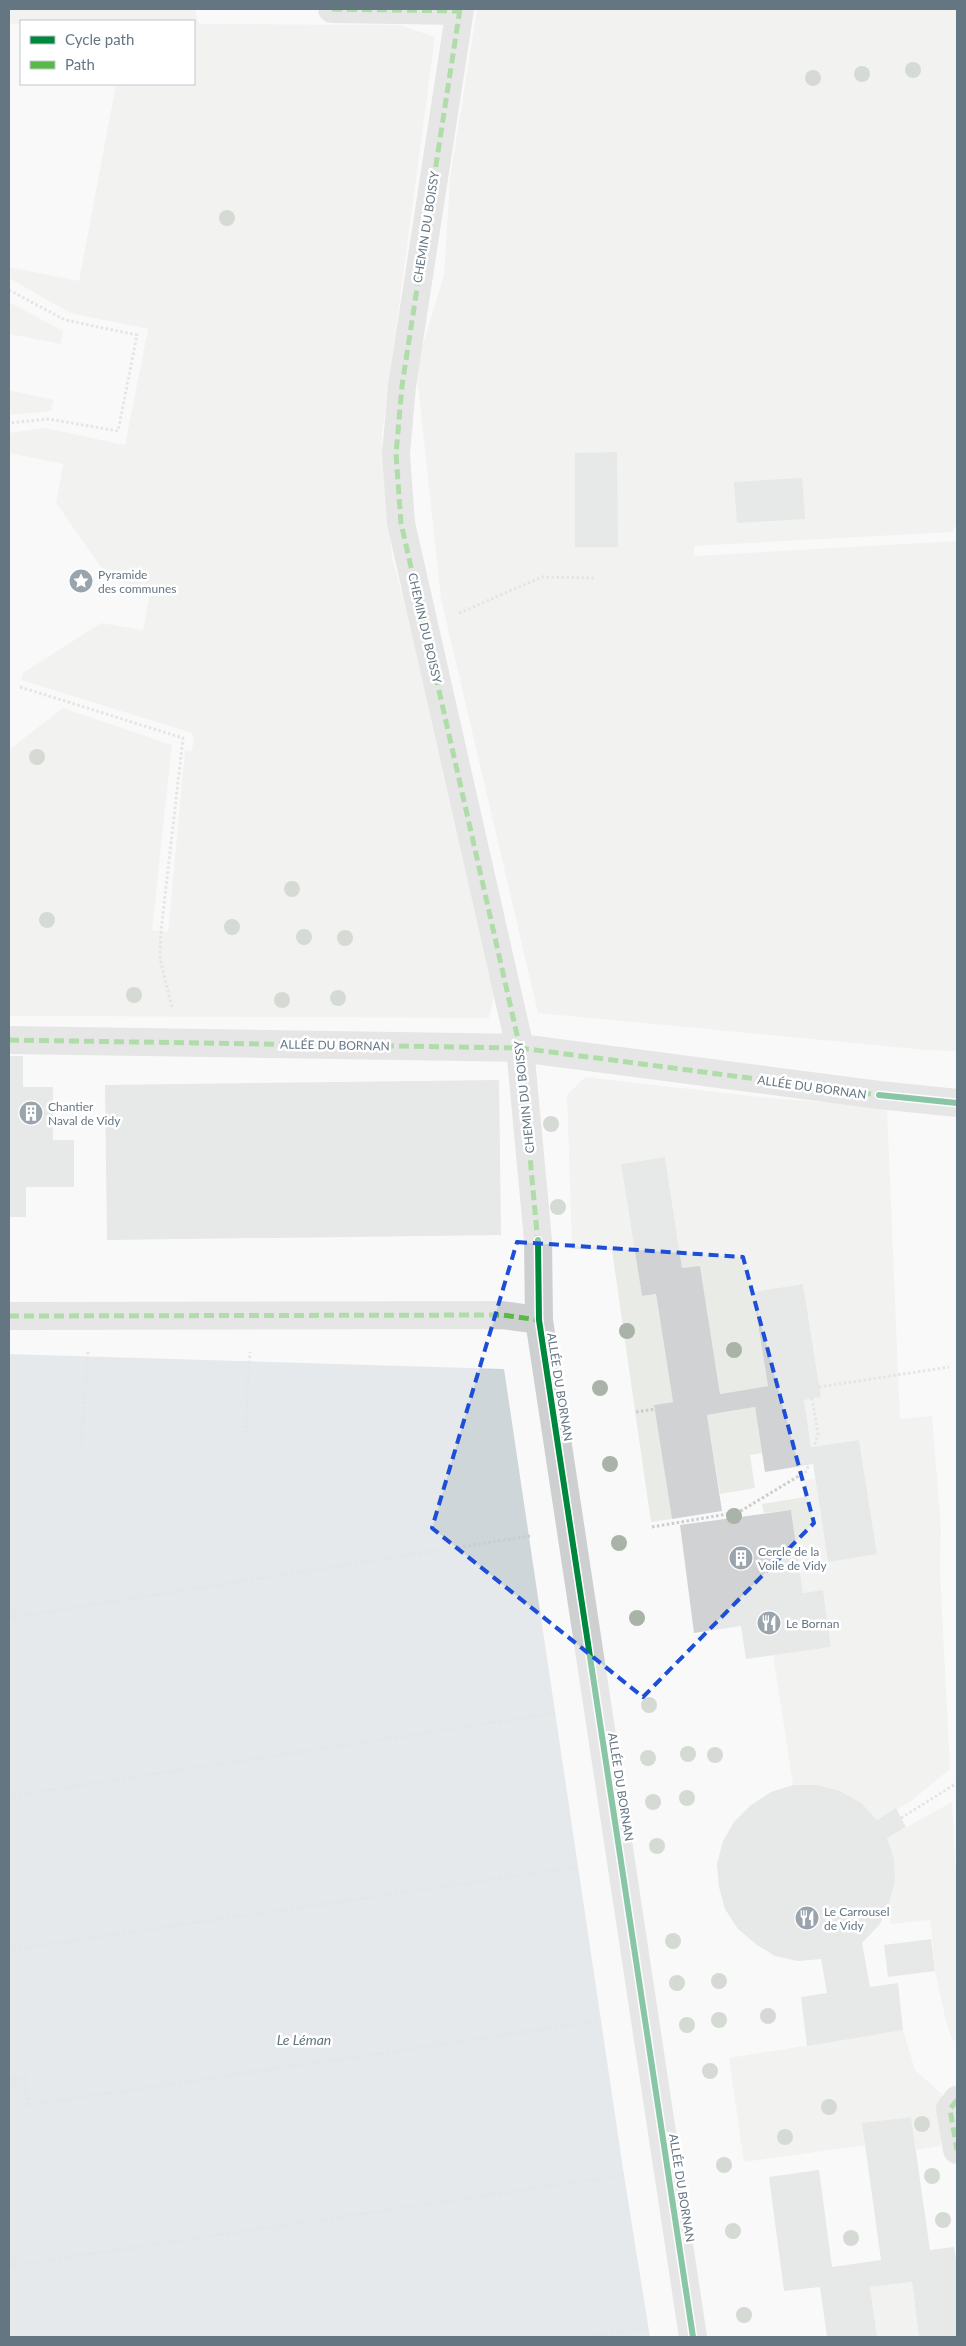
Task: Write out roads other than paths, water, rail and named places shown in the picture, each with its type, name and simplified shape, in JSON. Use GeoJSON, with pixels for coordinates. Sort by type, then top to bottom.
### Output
{"type":"FeatureCollection","features":[{"type":"Feature","properties":{"kind":"street"},"geometry":{"type":"LineString","coordinates":[[332,9],[460,10]]}},
{"type":"Feature","properties":{"kind":"street","name":"CHEMIN DU BOISSY"},"geometry":{"type":"LineString","coordinates":[[460,10],[402,386],[396,454],[401,523],[520,1048],[538,1240]]}},
{"type":"Feature","properties":{"kind":"street","name":"ALLÉE DU BORNAN"},"geometry":{"type":"LineString","coordinates":[[9,1040],[520,1048],[879,1095],[957,1103]]}},
{"type":"Feature","properties":{"kind":"street","name":"ALLÉE DU BORNAN"},"geometry":{"type":"LineString","coordinates":[[538,1240],[539,1320],[693,2337]]}},
{"type":"Feature","properties":{"kind":"street","name":"ALLÉE DU BORNAN"},"geometry":{"type":"LineString","coordinates":[[9,1316],[253,1314],[502,1315],[539,1320]]}},
{"type":"Feature","properties":{"kind":"street"},"geometry":{"type":"LineString","coordinates":[[957,2100],[950,2109],[957,2150]]}},
{"type":"Feature","properties":{"kind":"water","name":"Le Léman"},"geometry":{"type":"Polygon","coordinates":[[[9,1354],[504,1369],[624,2175],[650,2337],[9,2337],[9,1354]]]}},
{"type":"Feature","properties":{"kind":"place","name":"Pyramide des communes"},"geometry":{"type":"Point","coordinates":[81,581]}},
{"type":"Feature","properties":{"kind":"place","name":"Chantier Naval de Vidy"},"geometry":{"type":"Point","coordinates":[31,1113]}},
{"type":"Feature","properties":{"kind":"place","name":"Cercle de la Voile de Vidy"},"geometry":{"type":"Point","coordinates":[741,1558]}},
{"type":"Feature","properties":{"kind":"place","name":"Le Bornan"},"geometry":{"type":"Point","coordinates":[769,1623]}},
{"type":"Feature","properties":{"kind":"place","name":"Le Carrousel de Vidy"},"geometry":{"type":"Point","coordinates":[807,1918]}}]}
